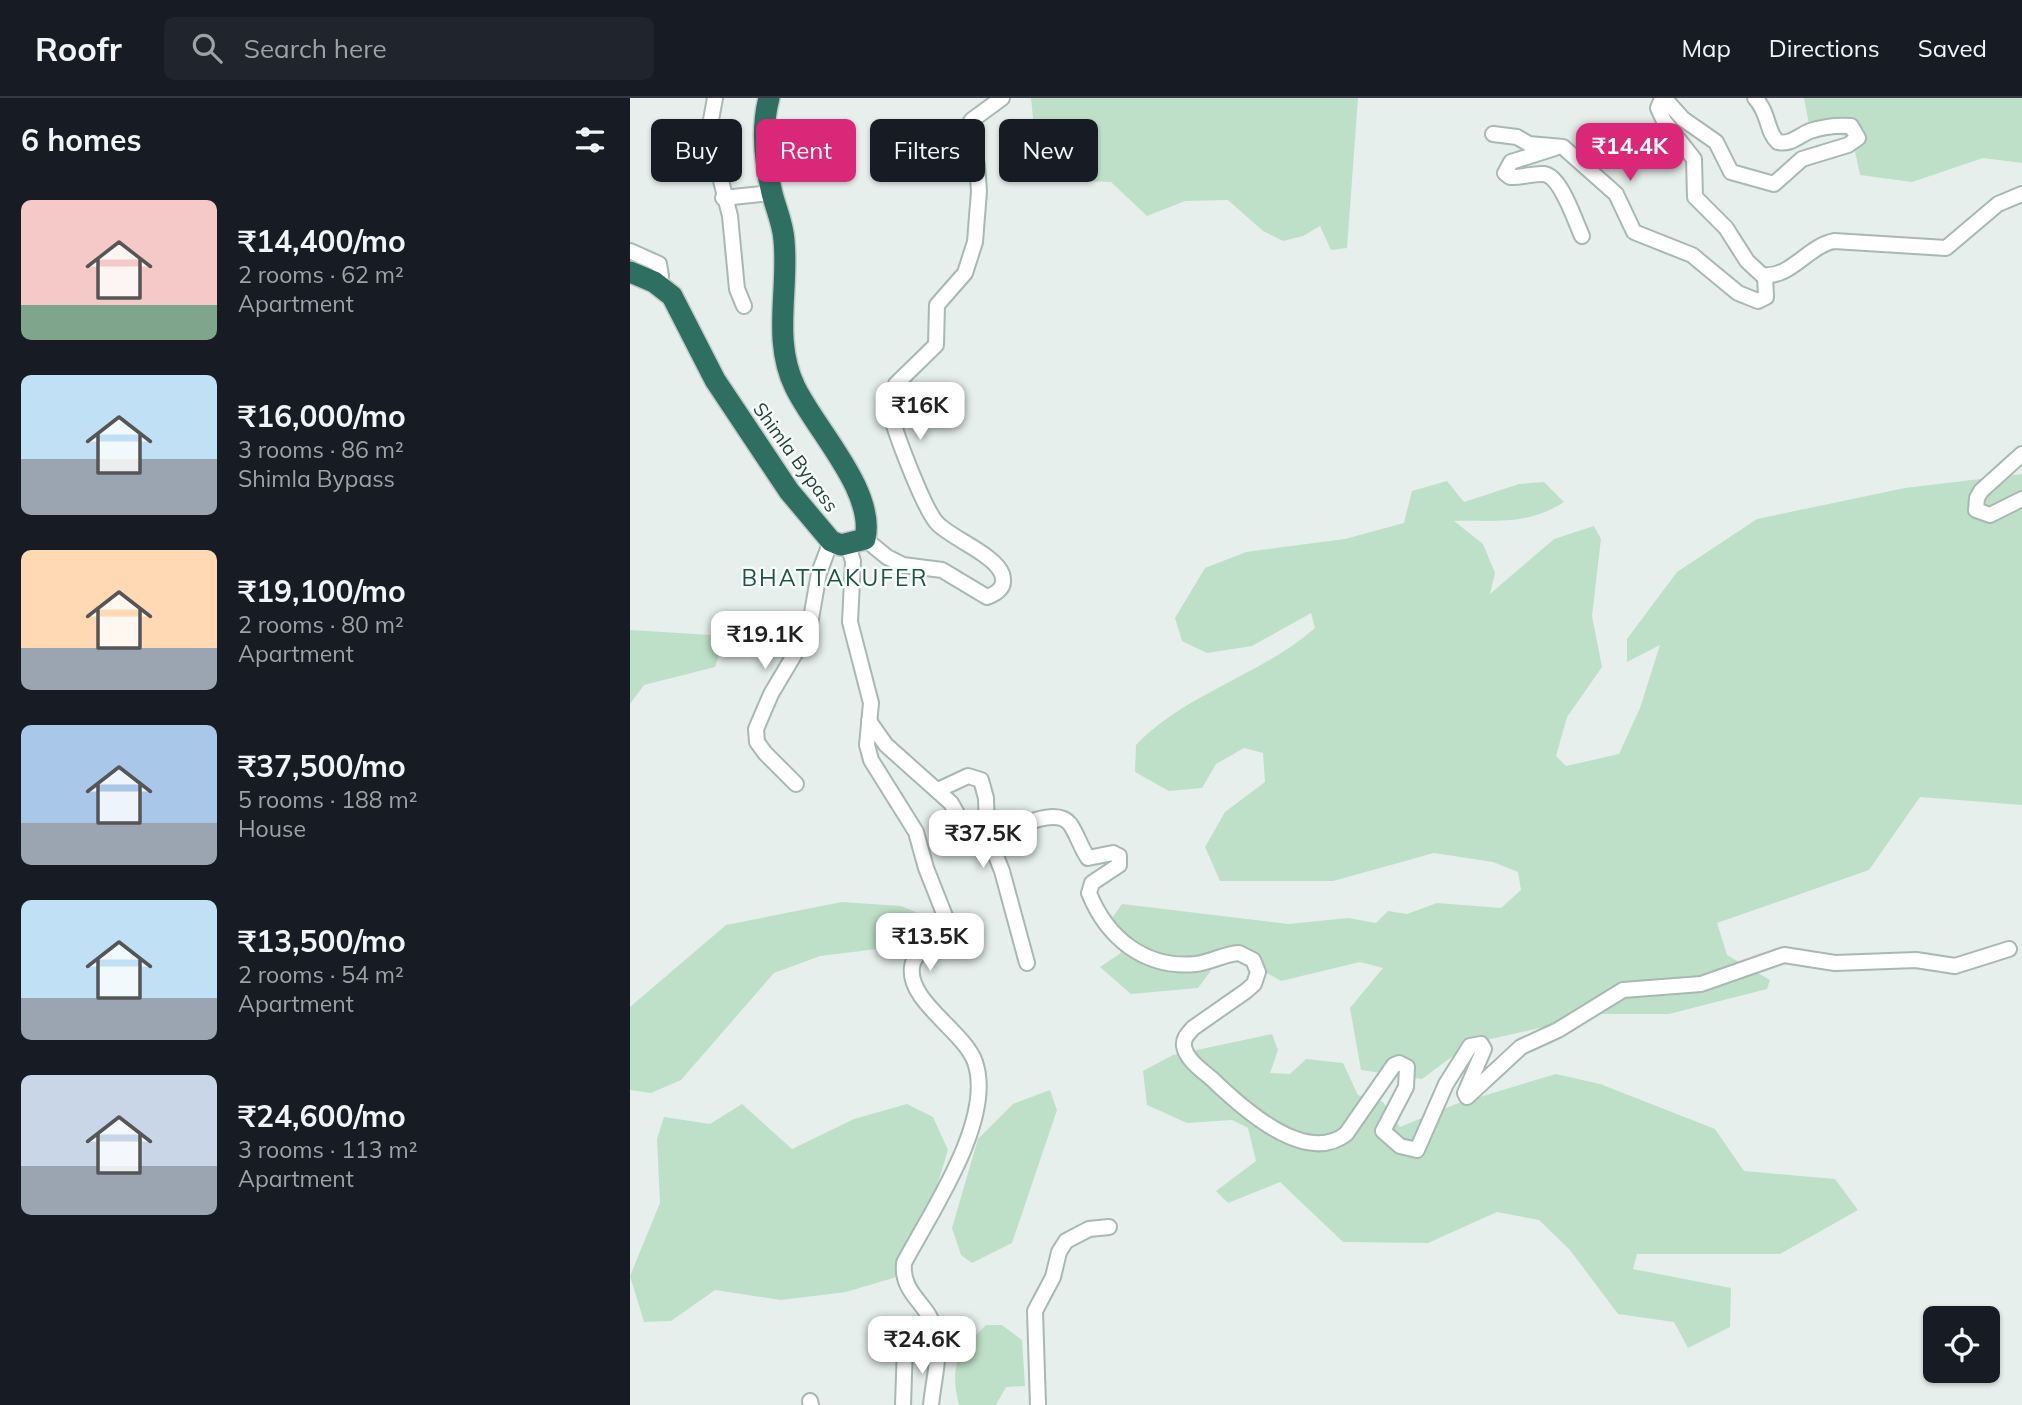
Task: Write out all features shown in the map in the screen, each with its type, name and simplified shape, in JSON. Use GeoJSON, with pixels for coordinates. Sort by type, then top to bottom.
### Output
{"type":"FeatureCollection","features":[{"type":"Feature","properties":{"kind":"highway","name":"Shimla Bypass"},"geometry":{"type":"LineString","coordinates":[[769,98],[765,143],[772,193],[784,238],[785,279],[781,325],[785,358],[795,387],[864,505],[867,520],[866,539]]}},
{"type":"Feature","properties":{"kind":"highway","name":"Shimla Bypass"},"geometry":{"type":"LineString","coordinates":[[630,272],[654,282],[672,296],[715,380],[789,491],[836,543]]}},
{"type":"Feature","properties":{"kind":"highway"},"geometry":{"type":"LineString","coordinates":[[836,543],[866,539]]}},
{"type":"Feature","properties":{"kind":"street"},"geometry":{"type":"LineString","coordinates":[[715,98],[712,134],[723,198],[730,216],[737,289],[744,306]]}},
{"type":"Feature","properties":{"kind":"street"},"geometry":{"type":"LineString","coordinates":[[866,539],[887,557],[903,565],[942,570],[987,597],[998,593],[1003,584],[1002,572],[992,561],[937,523],[926,505],[889,405],[896,384],[936,345],[937,305],[964,273],[970,261],[978,217],[979,191],[977,165],[967,127],[972,120],[1002,98]]}},
{"type":"Feature","properties":{"kind":"street"},"geometry":{"type":"LineString","coordinates":[[1493,134],[1517,137],[1529,144],[1560,146],[1616,194],[1634,232],[1696,258],[1751,300],[1766,297],[1765,276],[1747,261],[1726,228],[1695,197],[1694,159],[1662,117],[1658,108],[1659,100],[1666,100],[1682,119],[1712,138],[1731,172],[1762,183],[1777,183],[1795,163],[1811,155],[1857,141],[1856,132],[1848,126],[1819,129],[1791,142],[1778,142],[1771,135],[1766,111],[1755,98]]}},
{"type":"Feature","properties":{"kind":"street"},"geometry":{"type":"LineString","coordinates":[[1560,146],[1511,162],[1505,173],[1510,177],[1543,174],[1551,177],[1560,186],[1582,236]]}},
{"type":"Feature","properties":{"kind":"street"},"geometry":{"type":"LineString","coordinates":[[723,198],[772,193]]}},
{"type":"Feature","properties":{"kind":"street"},"geometry":{"type":"LineString","coordinates":[[1765,276],[1782,271],[1816,247],[1834,241],[1946,248],[1998,204],[2022,194]]}},
{"type":"Feature","properties":{"kind":"street"},"geometry":{"type":"LineString","coordinates":[[630,251],[659,264],[661,276],[654,282]]}},
{"type":"Feature","properties":{"kind":"street"},"geometry":{"type":"LineString","coordinates":[[2022,454],[1981,491],[1976,510],[1990,515],[2022,499]]}},
{"type":"Feature","properties":{"kind":"street"},"geometry":{"type":"LineString","coordinates":[[796,784],[765,753],[757,742],[756,729],[771,694],[809,630],[819,572],[836,543],[850,552],[853,561],[850,622],[867,679],[871,703],[867,745],[871,760],[916,832],[926,868],[945,916],[937,939],[918,953],[912,965],[916,988],[967,1046],[978,1076],[978,1107],[967,1139],[904,1263],[902,1277],[906,1288],[930,1315],[937,1332],[931,1405]]}},
{"type":"Feature","properties":{"kind":"street"},"geometry":{"type":"LineString","coordinates":[[869,721],[886,745],[951,803],[970,837],[988,837],[1036,820],[1060,818],[1069,824],[1088,858],[1113,853],[1119,856],[1119,865],[1093,883],[1089,893],[1110,933],[1127,947],[1168,962],[1196,964],[1239,953],[1252,961],[1258,972],[1254,984],[1193,1028],[1185,1036],[1184,1045],[1194,1062],[1237,1103],[1276,1130],[1310,1142],[1337,1141],[1346,1134],[1394,1065],[1399,1063],[1407,1067],[1406,1087],[1383,1131],[1400,1146],[1418,1150],[1446,1084],[1468,1047],[1479,1044],[1484,1049],[1465,1093],[1467,1097],[1521,1047],[1558,1030],[1622,990],[1701,984],[1784,955],[1835,963],[1916,960],[1955,966],[2009,948]]}},
{"type":"Feature","properties":{"kind":"street"},"geometry":{"type":"LineString","coordinates":[[938,790],[968,776],[981,780],[986,798],[988,837],[1002,871],[1027,963]]}},
{"type":"Feature","properties":{"kind":"street"},"geometry":{"type":"LineString","coordinates":[[1038,1405],[1035,1311],[1054,1277],[1059,1252],[1066,1241],[1088,1229],[1109,1227]]}},
{"type":"Feature","properties":{"kind":"street"},"geometry":{"type":"LineString","coordinates":[[903,1405],[905,1346]]}},
{"type":"Feature","properties":{"kind":"green space"},"geometry":{"type":"Polygon","coordinates":[[[1031,98],[1358,98],[1347,248],[1331,250],[1320,226],[1303,236],[1283,241],[1263,231],[1228,200],[1185,201],[1147,216],[1111,182],[1098,182],[1098,119],[1033,119],[1031,98]]]}},
{"type":"Feature","properties":{"kind":"green space"},"geometry":{"type":"Polygon","coordinates":[[[1804,98],[2022,98],[2022,163],[1983,158],[1912,182],[1860,175],[1852,137],[1810,130],[1804,98]]]}},
{"type":"Feature","properties":{"kind":"green space"},"geometry":{"type":"Polygon","coordinates":[[[2022,474],[2022,805],[1920,797],[1869,870],[1717,923],[1727,955],[1770,980],[1767,989],[1669,1014],[1601,1014],[1469,1044],[1422,1079],[1361,1070],[1350,1008],[1383,968],[1360,962],[1281,981],[1226,950],[1198,988],[1131,994],[1100,967],[1121,953],[1110,921],[1122,904],[1288,924],[1348,918],[1376,923],[1388,911],[1407,914],[1437,903],[1501,908],[1521,890],[1518,872],[1493,862],[1434,853],[1333,881],[1220,881],[1205,847],[1225,812],[1265,782],[1263,753],[1244,748],[1216,764],[1202,788],[1169,791],[1135,772],[1136,745],[1178,711],[1272,659],[1315,628],[1311,613],[1252,646],[1207,653],[1182,641],[1175,618],[1205,568],[1246,552],[1345,539],[1404,523],[1412,491],[1447,481],[1464,502],[1519,484],[1544,482],[1564,502],[1550,510],[1524,518],[1454,521],[1483,544],[1495,573],[1490,594],[1554,539],[1594,526],[1601,539],[1592,616],[1602,667],[1567,717],[1556,756],[1566,766],[1619,754],[1640,708],[1660,645],[1627,662],[1627,639],[1677,572],[1757,519],[1905,488],[2022,474]]]}},
{"type":"Feature","properties":{"kind":"green space"},"geometry":{"type":"Polygon","coordinates":[[[630,630],[712,635],[722,645],[715,667],[644,685],[630,704],[630,630]]]}},
{"type":"Feature","properties":{"kind":"green space"},"geometry":{"type":"Polygon","coordinates":[[[842,902],[901,906],[925,916],[931,928],[918,944],[820,956],[774,973],[681,1080],[651,1093],[630,1090],[630,1007],[726,925],[842,902]]]}},
{"type":"Feature","properties":{"kind":"green space"},"geometry":{"type":"Polygon","coordinates":[[[1272,1034],[1278,1050],[1270,1073],[1290,1074],[1306,1059],[1343,1063],[1358,1095],[1383,1102],[1400,1127],[1456,1104],[1556,1074],[1600,1084],[1715,1129],[1744,1171],[1835,1179],[1858,1210],[1780,1254],[1637,1254],[1633,1269],[1731,1288],[1730,1327],[1688,1348],[1674,1322],[1618,1314],[1570,1250],[1539,1220],[1497,1212],[1428,1243],[1343,1242],[1280,1182],[1228,1203],[1216,1191],[1256,1161],[1248,1128],[1232,1120],[1187,1123],[1147,1105],[1143,1071],[1173,1055],[1272,1034]]]}},
{"type":"Feature","properties":{"kind":"green space"},"geometry":{"type":"Polygon","coordinates":[[[1050,1090],[1057,1110],[1012,1243],[972,1263],[961,1255],[952,1228],[978,1139],[1013,1104],[1050,1090]]]}},
{"type":"Feature","properties":{"kind":"green space"},"geometry":{"type":"Polygon","coordinates":[[[742,1104],[792,1149],[854,1119],[907,1104],[933,1117],[948,1150],[910,1273],[846,1292],[781,1300],[715,1290],[671,1321],[644,1322],[630,1276],[660,1203],[657,1139],[664,1117],[710,1124],[742,1104]]]}},
{"type":"Feature","properties":{"kind":"green space"},"geometry":{"type":"Polygon","coordinates":[[[986,1325],[1002,1325],[1022,1340],[1025,1386],[1006,1387],[996,1405],[959,1405],[955,1380],[958,1360],[986,1325]]]}},
{"type":"Feature","properties":{"kind":"district","name":"BHATTAKUFER"},"geometry":{"type":"Point","coordinates":[835,577]}}]}
